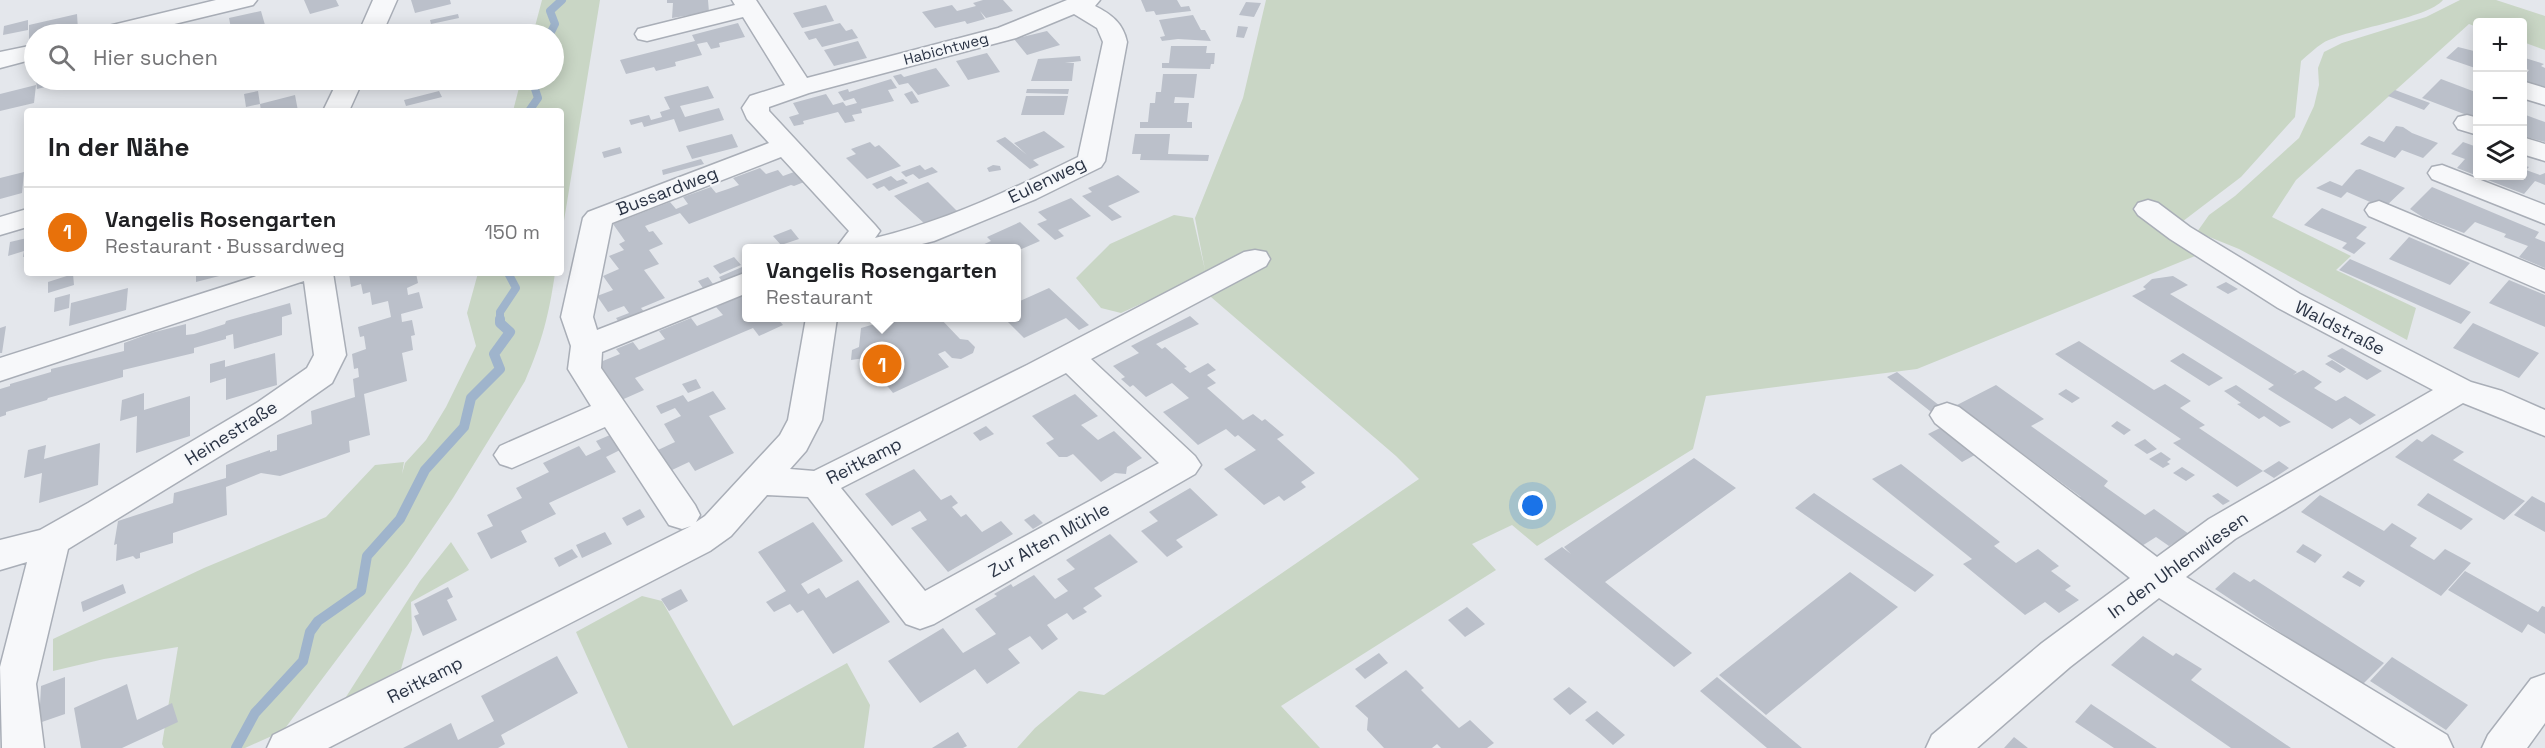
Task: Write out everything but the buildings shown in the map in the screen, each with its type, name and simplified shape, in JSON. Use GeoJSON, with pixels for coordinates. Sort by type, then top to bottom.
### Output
{"type":"FeatureCollection","features":[{"type":"Feature","properties":{"kind":"street"},"geometry":{"type":"LineString","coordinates":[[146,24],[245,0]]}},
{"type":"Feature","properties":{"kind":"street"},"geometry":{"type":"LineString","coordinates":[[374,24],[385,0]]}},
{"type":"Feature","properties":{"kind":"street","name":"Habichtweg"},"geometry":{"type":"LineString","coordinates":[[800,88],[1007,33],[1081,3]]}},
{"type":"Feature","properties":{"kind":"street","name":"Eulenweg"},"geometry":{"type":"LineString","coordinates":[[889,244],[924,235],[1026,193],[1091,161],[1115,42],[1114,32],[1108,23],[1081,3]]}},
{"type":"Feature","properties":{"kind":"street"},"geometry":{"type":"LineString","coordinates":[[647,34],[747,4],[800,88],[759,102],[756,113],[865,231],[855,244]]}},
{"type":"Feature","properties":{"kind":"street"},"geometry":{"type":"LineString","coordinates":[[0,60],[24,54]]}},
{"type":"Feature","properties":{"kind":"street"},"geometry":{"type":"LineString","coordinates":[[337,108],[345,90]]}},
{"type":"Feature","properties":{"kind":"street"},"geometry":{"type":"LineString","coordinates":[[2527,90],[2545,97]]}},
{"type":"Feature","properties":{"kind":"street","name":"Bussardweg"},"geometry":{"type":"LineString","coordinates":[[587,346],[577,317],[598,218],[785,146]]}},
{"type":"Feature","properties":{"kind":"street"},"geometry":{"type":"LineString","coordinates":[[2527,146],[2545,153]]}},
{"type":"Feature","properties":{"kind":"street"},"geometry":{"type":"LineString","coordinates":[[2442,173],[2545,215]]}},
{"type":"Feature","properties":{"kind":"street","name":"Waldstraße"},"geometry":{"type":"LineString","coordinates":[[2148,209],[2180,233],[2289,301],[2459,390],[2490,399],[2545,424]]}},
{"type":"Feature","properties":{"kind":"street"},"geometry":{"type":"LineString","coordinates":[[2379,210],[2545,282]]}},
{"type":"Feature","properties":{"kind":"street"},"geometry":{"type":"LineString","coordinates":[[0,226],[24,219]]}},
{"type":"Feature","properties":{"kind":"street","name":"Reitkamp"},"geometry":{"type":"LineString","coordinates":[[288,748],[698,541],[718,526],[757,481],[818,484],[1069,357],[1255,259]]}},
{"type":"Feature","properties":{"kind":"street"},"geometry":{"type":"LineString","coordinates":[[0,370],[289,276]]}},
{"type":"Feature","properties":{"kind":"street","name":"Heinestraße"},"geometry":{"type":"LineString","coordinates":[[0,555],[51,541],[101,513],[260,416],[320,375],[330,355],[318,276]]}},
{"type":"Feature","properties":{"kind":"street"},"geometry":{"type":"LineString","coordinates":[[682,515],[610,411],[584,369],[587,346],[742,284]]}},
{"type":"Feature","properties":{"kind":"street"},"geometry":{"type":"LineString","coordinates":[[757,481],[794,442],[805,420],[820,322]]}},
{"type":"Feature","properties":{"kind":"street","name":"Zur Alten Mühle"},"geometry":{"type":"LineString","coordinates":[[818,484],[920,613],[1183,465],[1069,357]]}},
{"type":"Feature","properties":{"kind":"street","name":"In den Uhlenwiesen"},"geometry":{"type":"LineString","coordinates":[[1947,748],[2056,655],[2222,529],[2459,390]]}},
{"type":"Feature","properties":{"kind":"street"},"geometry":{"type":"LineString","coordinates":[[512,455],[610,411]]}},
{"type":"Feature","properties":{"kind":"street"},"geometry":{"type":"LineString","coordinates":[[1947,415],[2157,578],[2432,748]]}},
{"type":"Feature","properties":{"kind":"street"},"geometry":{"type":"LineString","coordinates":[[23,748],[16,684],[51,541]]}},
{"type":"Feature","properties":{"kind":"street"},"geometry":{"type":"LineString","coordinates":[[2503,748],[2545,691]]}},
{"type":"Feature","properties":{"kind":"green space"},"geometry":{"type":"Polygon","coordinates":[[[542,0],[600,0],[564,221],[564,108],[514,108],[518,90],[564,90],[564,24],[536,24],[542,0]]]}},
{"type":"Feature","properties":{"kind":"green space"},"geometry":{"type":"Polygon","coordinates":[[[1266,0],[2443,0],[2421,13],[2323,43],[2301,61],[2295,117],[2241,177],[2170,231],[2200,254],[1917,369],[1706,396],[1693,449],[1537,546],[1512,525],[1472,544],[1496,570],[1281,706],[1320,748],[1017,748],[1035,728],[1079,691],[1104,695],[1419,479],[1396,456],[1211,297],[1206,274],[1121,313],[1101,308],[1076,278],[1110,244],[1174,215],[1193,218],[1205,270],[1195,218],[1243,98],[1266,0]]]}},
{"type":"Feature","properties":{"kind":"green space"},"geometry":{"type":"Polygon","coordinates":[[[2460,0],[2496,0],[2545,16],[2545,50],[2527,43],[2527,18],[2473,18],[2473,26],[2469,24],[2296,180],[2272,217],[2351,256],[2336,270],[2416,308],[2407,340],[2239,249],[2197,232],[2209,215],[2235,196],[2299,138],[2314,106],[2319,85],[2318,68],[2324,52],[2342,43],[2426,17],[2460,0]]]}},
{"type":"Feature","properties":{"kind":"green space"},"geometry":{"type":"Polygon","coordinates":[[[477,276],[554,276],[544,328],[525,381],[453,498],[407,566],[283,731],[245,748],[164,748],[162,744],[178,647],[104,659],[53,671],[53,639],[204,568],[326,517],[375,465],[404,462],[402,474],[405,463],[426,440],[446,407],[476,346],[467,313],[477,276]]]}},
{"type":"Feature","properties":{"kind":"green space"},"geometry":{"type":"Polygon","coordinates":[[[451,542],[469,570],[411,602],[412,630],[401,669],[344,700],[420,581],[451,542]]]}},
{"type":"Feature","properties":{"kind":"green space"},"geometry":{"type":"Polygon","coordinates":[[[642,596],[662,601],[733,726],[847,663],[870,705],[864,748],[628,748],[576,632],[642,596]]]}},
{"type":"Feature","properties":{"kind":"waterway"},"geometry":{"type":"LineString","coordinates":[[555,24],[550,11],[562,0]]}},
{"type":"Feature","properties":{"kind":"waterway"},"geometry":{"type":"LineString","coordinates":[[531,108],[538,98],[535,90]]}},
{"type":"Feature","properties":{"kind":"waterway"},"geometry":{"type":"LineString","coordinates":[[236,748],[255,713],[303,661],[310,632],[318,621],[361,591],[367,556],[400,519],[425,470],[464,427],[471,398],[500,369],[494,354],[510,332],[500,323],[500,312],[516,288],[510,276]]}},
{"type":"Feature","properties":{"kind":"place","name":"Vangelis Rosengarten"},"geometry":{"type":"Point","coordinates":[882,364]}}]}
